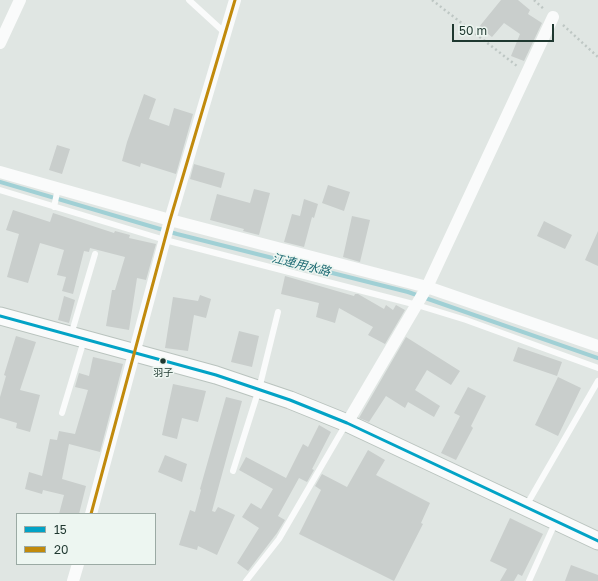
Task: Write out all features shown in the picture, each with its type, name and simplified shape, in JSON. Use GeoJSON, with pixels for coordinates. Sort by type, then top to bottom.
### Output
{"type":"FeatureCollection","features":[{"type":"Feature","properties":{"kind":"main road"},"geometry":{"type":"LineString","coordinates":[[0,316],[135,352],[259,389],[347,423],[598,541]]}},
{"type":"Feature","properties":{"kind":"street"},"geometry":{"type":"LineString","coordinates":[[0,43],[20,0]]}},
{"type":"Feature","properties":{"kind":"street"},"geometry":{"type":"LineString","coordinates":[[91,513],[170,220],[235,0]]}},
{"type":"Feature","properties":{"kind":"street"},"geometry":{"type":"LineString","coordinates":[[347,423],[427,287],[553,17]]}},
{"type":"Feature","properties":{"kind":"street"},"geometry":{"type":"LineString","coordinates":[[0,172],[170,220],[427,287],[598,346]]}},
{"type":"Feature","properties":{"kind":"street"},"geometry":{"type":"LineString","coordinates":[[73,581],[78,565]]}},
{"type":"Feature","properties":{"kind":"lane"},"geometry":{"type":"LineString","coordinates":[[189,0],[225,33]]}},
{"type":"Feature","properties":{"kind":"lane"},"geometry":{"type":"LineString","coordinates":[[54,207],[58,188]]}},
{"type":"Feature","properties":{"kind":"lane"},"geometry":{"type":"LineString","coordinates":[[0,190],[165,240],[417,305],[466,320],[598,368]]}},
{"type":"Feature","properties":{"kind":"lane"},"geometry":{"type":"LineString","coordinates":[[284,270],[289,251]]}},
{"type":"Feature","properties":{"kind":"lane"},"geometry":{"type":"LineString","coordinates":[[62,413],[95,254]]}},
{"type":"Feature","properties":{"kind":"lane"},"geometry":{"type":"LineString","coordinates":[[233,471],[259,389],[278,312]]}},
{"type":"Feature","properties":{"kind":"lane"},"geometry":{"type":"LineString","coordinates":[[525,507],[598,381]]}},
{"type":"Feature","properties":{"kind":"lane"},"geometry":{"type":"LineString","coordinates":[[246,581],[279,539],[347,423]]}},
{"type":"Feature","properties":{"kind":"lane"},"geometry":{"type":"LineString","coordinates":[[529,581],[556,521]]}},
{"type":"Feature","properties":{"kind":"path"},"geometry":{"type":"LineString","coordinates":[[432,0],[527,74]]}},
{"type":"Feature","properties":{"kind":"path"},"geometry":{"type":"LineString","coordinates":[[553,17],[598,56]]}},
{"type":"Feature","properties":{"kind":"building"},"geometry":{"type":"Polygon","coordinates":[[[501,0],[518,0],[530,10],[528,14],[542,23],[524,61],[511,56],[520,34],[504,23],[492,37],[479,27],[501,0]]]}},
{"type":"Feature","properties":{"kind":"building"},"geometry":{"type":"Polygon","coordinates":[[[144,94],[156,99],[149,119],[169,126],[174,108],[193,114],[176,174],[141,163],[140,167],[122,161],[144,94]]]}},
{"type":"Feature","properties":{"kind":"building"},"geometry":{"type":"Polygon","coordinates":[[[57,145],[70,149],[62,174],[49,170],[57,145]]]}},
{"type":"Feature","properties":{"kind":"building"},"geometry":{"type":"Polygon","coordinates":[[[194,164],[225,173],[221,188],[190,179],[194,164]]]}},
{"type":"Feature","properties":{"kind":"building"},"geometry":{"type":"Polygon","coordinates":[[[328,185],[350,192],[344,211],[322,203],[328,185]]]}},
{"type":"Feature","properties":{"kind":"building"},"geometry":{"type":"Polygon","coordinates":[[[254,189],[270,193],[259,235],[243,231],[244,229],[210,220],[217,194],[250,203],[254,189]]]}},
{"type":"Feature","properties":{"kind":"building"},"geometry":{"type":"Polygon","coordinates":[[[304,199],[318,204],[314,218],[312,217],[304,247],[284,242],[292,214],[300,216],[304,199]]]}},
{"type":"Feature","properties":{"kind":"building"},"geometry":{"type":"Polygon","coordinates":[[[13,210],[50,222],[53,213],[114,233],[115,231],[130,235],[129,238],[156,244],[146,280],[137,278],[129,330],[106,326],[112,290],[115,290],[125,257],[90,248],[89,252],[84,251],[73,294],[62,291],[66,277],[57,275],[64,250],[40,243],[28,283],[7,277],[19,234],[6,230],[13,210]]]}},
{"type":"Feature","properties":{"kind":"building"},"geometry":{"type":"Polygon","coordinates":[[[352,216],[370,220],[360,262],[343,257],[352,216]]]}},
{"type":"Feature","properties":{"kind":"building"},"geometry":{"type":"Polygon","coordinates":[[[544,221],[572,235],[565,249],[537,236],[544,221]]]}},
{"type":"Feature","properties":{"kind":"building"},"geometry":{"type":"Polygon","coordinates":[[[598,231],[598,266],[585,260],[598,231]]]}},
{"type":"Feature","properties":{"kind":"building"},"geometry":{"type":"Polygon","coordinates":[[[285,276],[354,296],[355,294],[358,294],[384,309],[386,305],[393,310],[396,305],[405,310],[385,344],[368,335],[373,327],[339,308],[335,323],[316,317],[319,303],[281,294],[285,276]]]}},
{"type":"Feature","properties":{"kind":"building"},"geometry":{"type":"Polygon","coordinates":[[[200,295],[211,299],[206,318],[194,315],[188,351],[165,348],[173,297],[198,301],[200,295]]]}},
{"type":"Feature","properties":{"kind":"building"},"geometry":{"type":"Polygon","coordinates":[[[64,296],[75,300],[69,323],[58,320],[64,296]]]}},
{"type":"Feature","properties":{"kind":"building"},"geometry":{"type":"Polygon","coordinates":[[[239,331],[259,336],[252,367],[231,362],[239,331]]]}},
{"type":"Feature","properties":{"kind":"building"},"geometry":{"type":"Polygon","coordinates":[[[16,336],[36,342],[20,390],[40,395],[30,432],[16,428],[17,423],[0,418],[0,397],[6,376],[4,375],[16,336]]]}},
{"type":"Feature","properties":{"kind":"building"},"geometry":{"type":"Polygon","coordinates":[[[406,337],[460,371],[451,385],[427,370],[415,390],[440,406],[434,417],[408,402],[405,408],[386,396],[369,422],[359,418],[406,337]]]}},
{"type":"Feature","properties":{"kind":"building"},"geometry":{"type":"Polygon","coordinates":[[[518,347],[562,362],[557,376],[513,361],[518,347]]]}},
{"type":"Feature","properties":{"kind":"building"},"geometry":{"type":"Polygon","coordinates":[[[93,357],[123,364],[100,452],[69,444],[62,479],[86,486],[79,513],[59,513],[64,495],[43,490],[42,494],[25,489],[29,472],[42,476],[50,439],[57,440],[59,431],[75,434],[88,390],[75,387],[79,373],[89,376],[93,357]]]}},
{"type":"Feature","properties":{"kind":"building"},"geometry":{"type":"Polygon","coordinates":[[[558,377],[581,388],[558,436],[535,425],[558,377]]]}},
{"type":"Feature","properties":{"kind":"building"},"geometry":{"type":"Polygon","coordinates":[[[173,384],[206,391],[198,422],[182,418],[177,439],[162,435],[173,384]]]}},
{"type":"Feature","properties":{"kind":"building"},"geometry":{"type":"Polygon","coordinates":[[[468,387],[486,396],[471,426],[473,428],[456,460],[441,453],[460,416],[454,413],[468,387]]]}},
{"type":"Feature","properties":{"kind":"building"},"geometry":{"type":"Polygon","coordinates":[[[226,397],[242,401],[212,511],[215,512],[218,507],[235,515],[217,555],[198,546],[197,550],[179,545],[190,510],[195,512],[226,397]]]}},
{"type":"Feature","properties":{"kind":"building"},"geometry":{"type":"Polygon","coordinates":[[[319,425],[331,432],[312,469],[314,470],[307,482],[299,478],[278,516],[285,520],[248,571],[237,563],[259,528],[242,517],[251,503],[261,509],[273,489],[239,470],[246,457],[286,478],[303,444],[308,447],[319,425]]]}},
{"type":"Feature","properties":{"kind":"building"},"geometry":{"type":"Polygon","coordinates":[[[368,450],[385,460],[376,475],[430,503],[421,523],[423,524],[394,581],[299,534],[321,490],[315,486],[322,474],[347,487],[368,450]]]}},
{"type":"Feature","properties":{"kind":"building"},"geometry":{"type":"Polygon","coordinates":[[[165,455],[187,464],[182,482],[158,472],[165,455]]]}},
{"type":"Feature","properties":{"kind":"building"},"geometry":{"type":"Polygon","coordinates":[[[510,518],[543,534],[522,576],[518,574],[514,581],[500,581],[507,569],[490,561],[510,518]]]}},
{"type":"Feature","properties":{"kind":"building"},"geometry":{"type":"Polygon","coordinates":[[[571,565],[598,575],[598,581],[565,581],[571,565]]]}},
{"type":"Feature","properties":{"kind":"waterway","name":"江連用水路"},"geometry":{"type":"LineString","coordinates":[[0,182],[177,234],[408,292],[598,358]]}},
{"type":"Feature","properties":{"kind":"transit line","name":"20"},"geometry":{"type":"LineString","coordinates":[[91,513],[170,220],[235,0]]}},
{"type":"Feature","properties":{"kind":"transit line","name":"15"},"geometry":{"type":"LineString","coordinates":[[0,316],[216,375],[290,400],[347,423],[598,541]]}},
{"type":"Feature","properties":{"kind":"place","name":"羽子"},"geometry":{"type":"Point","coordinates":[163,361]}}]}
